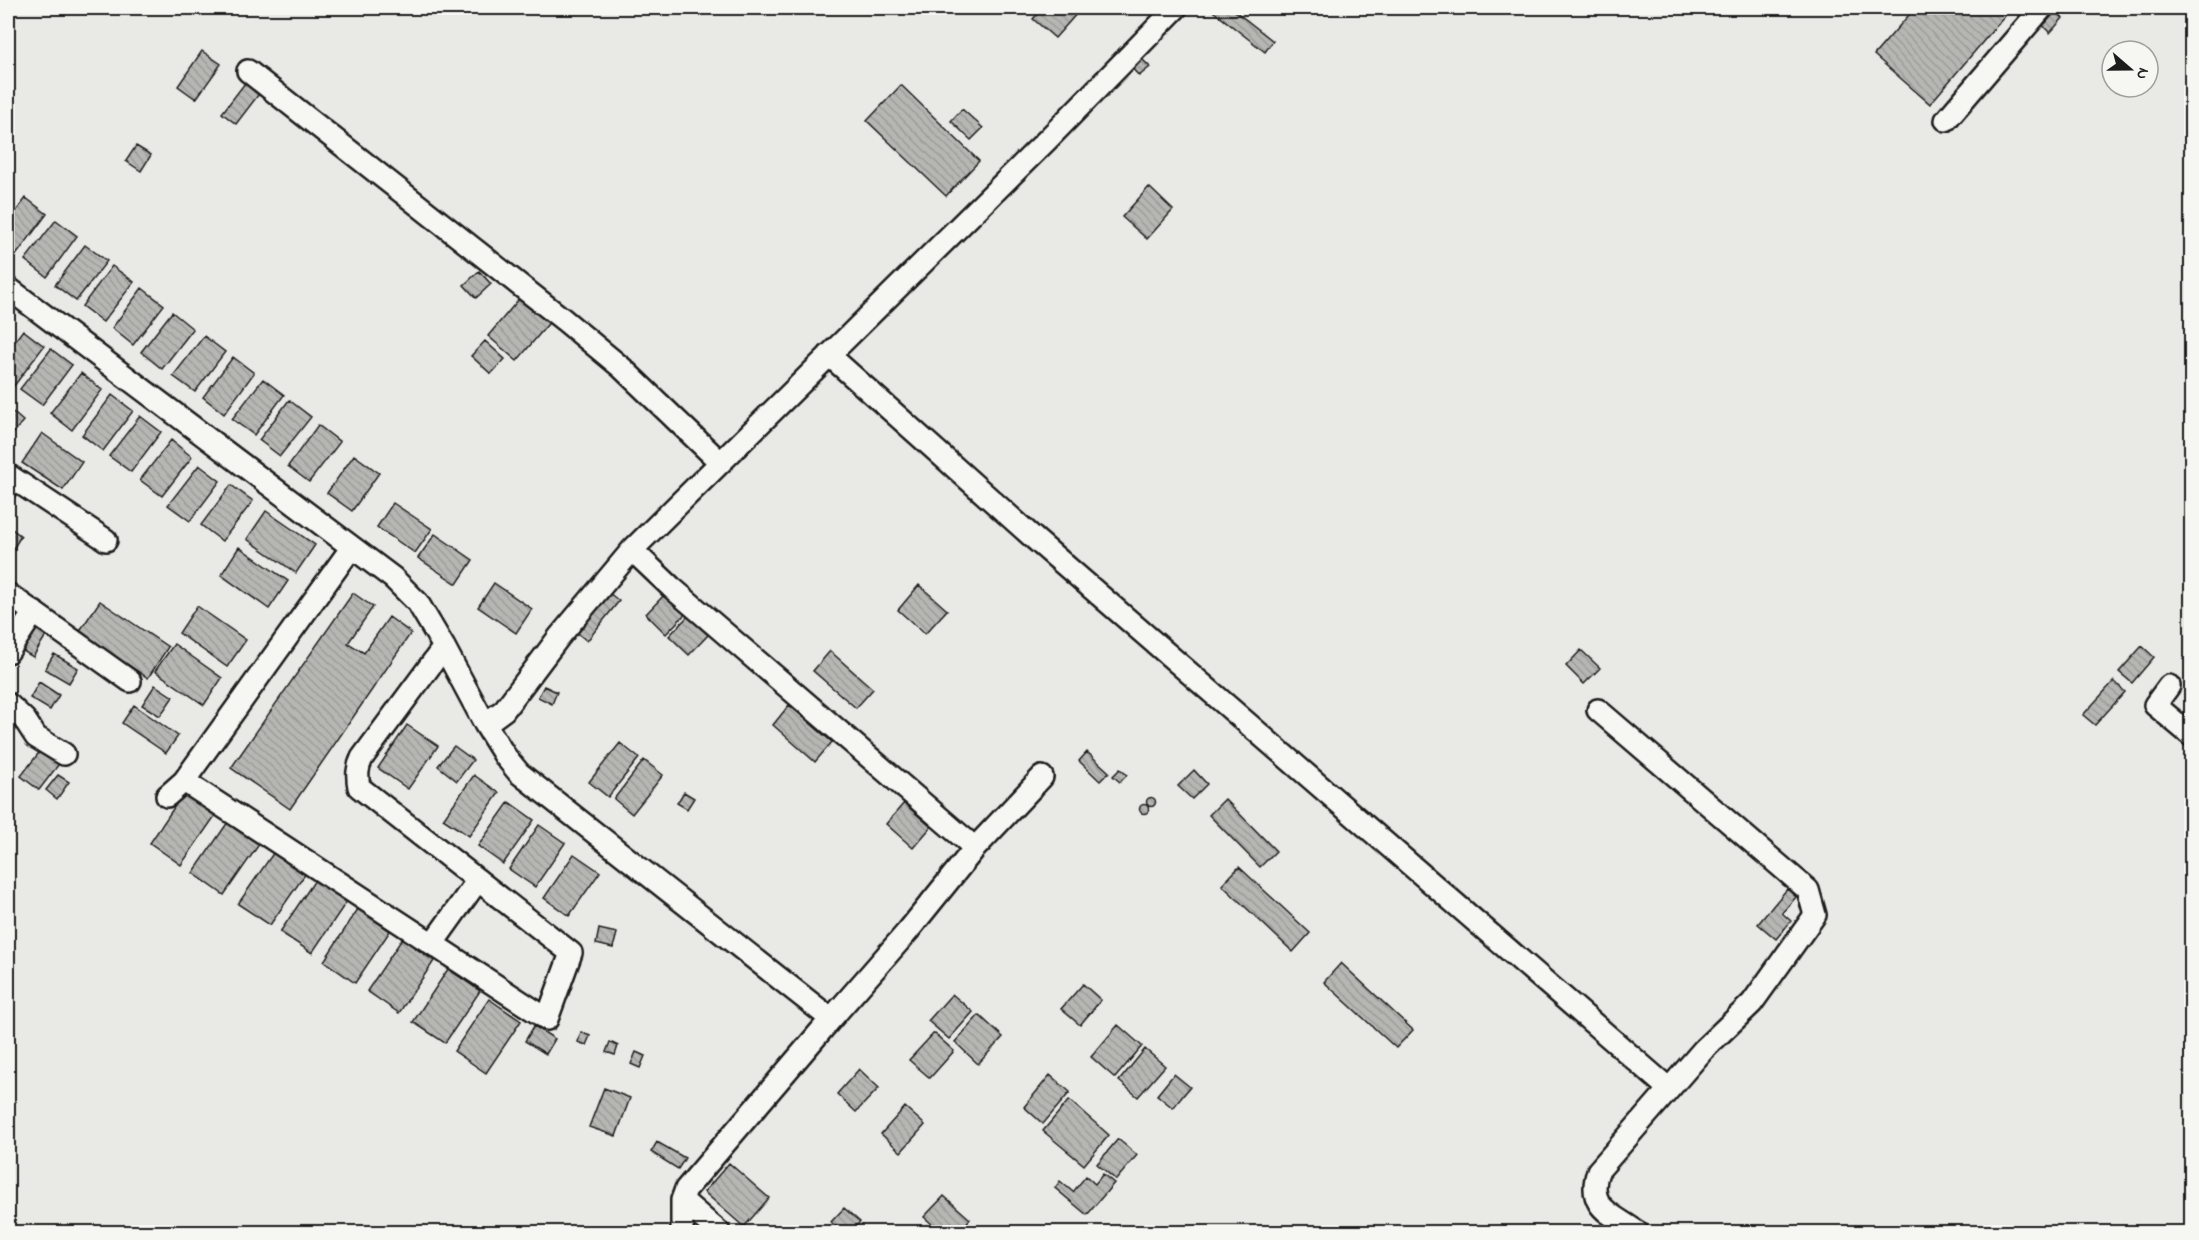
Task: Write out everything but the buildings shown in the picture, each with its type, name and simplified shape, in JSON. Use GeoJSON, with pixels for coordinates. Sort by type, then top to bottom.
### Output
{"type":"FeatureCollection","features":[{"type":"Feature","properties":{"kind":"street"},"geometry":{"type":"LineString","coordinates":[[485,724],[504,710],[559,637],[632,550],[1046,141],[1176,8]]}},
{"type":"Feature","properties":{"kind":"street"},"geometry":{"type":"LineString","coordinates":[[1946,120],[2042,8]]}},
{"type":"Feature","properties":{"kind":"street"},"geometry":{"type":"LineString","coordinates":[[248,71],[622,368],[720,462]]}},
{"type":"Feature","properties":{"kind":"street"},"geometry":{"type":"LineString","coordinates":[[8,288],[393,578],[418,603],[504,756],[519,773],[831,1019]]}},
{"type":"Feature","properties":{"kind":"street"},"geometry":{"type":"LineString","coordinates":[[829,355],[1116,610],[1669,1089]]}},
{"type":"Feature","properties":{"kind":"street"},"geometry":{"type":"LineString","coordinates":[[8,475],[106,540]]}},
{"type":"Feature","properties":{"kind":"street"},"geometry":{"type":"LineString","coordinates":[[167,796],[184,781],[352,547]]}},
{"type":"Feature","properties":{"kind":"street"},"geometry":{"type":"LineString","coordinates":[[632,550],[671,587],[975,848]]}},
{"type":"Feature","properties":{"kind":"street"},"geometry":{"type":"LineString","coordinates":[[8,594],[130,681]]}},
{"type":"Feature","properties":{"kind":"street"},"geometry":{"type":"LineString","coordinates":[[8,652],[34,612]]}},
{"type":"Feature","properties":{"kind":"street"},"geometry":{"type":"LineString","coordinates":[[184,781],[547,1019],[572,953],[359,787],[358,767],[362,758],[444,647]]}},
{"type":"Feature","properties":{"kind":"street"},"geometry":{"type":"LineString","coordinates":[[2169,686],[2155,705],[2192,736]]}},
{"type":"Feature","properties":{"kind":"street"},"geometry":{"type":"LineString","coordinates":[[8,704],[25,720],[36,737],[64,754]]}},
{"type":"Feature","properties":{"kind":"street"},"geometry":{"type":"LineString","coordinates":[[1598,710],[1808,890],[1815,915],[1752,1003],[1704,1049],[1598,1172],[1593,1194],[1598,1204],[1636,1233]]}},
{"type":"Feature","properties":{"kind":"street"},"geometry":{"type":"LineString","coordinates":[[682,1233],[682,1200],[686,1189],[908,931],[975,848],[1042,777]]}},
{"type":"Feature","properties":{"kind":"street"},"geometry":{"type":"LineString","coordinates":[[433,943],[478,880]]}},
{"type":"Feature","properties":{"kind":"street"},"geometry":{"type":"LineString","coordinates":[[682,1200],[719,1233]]}}]}
